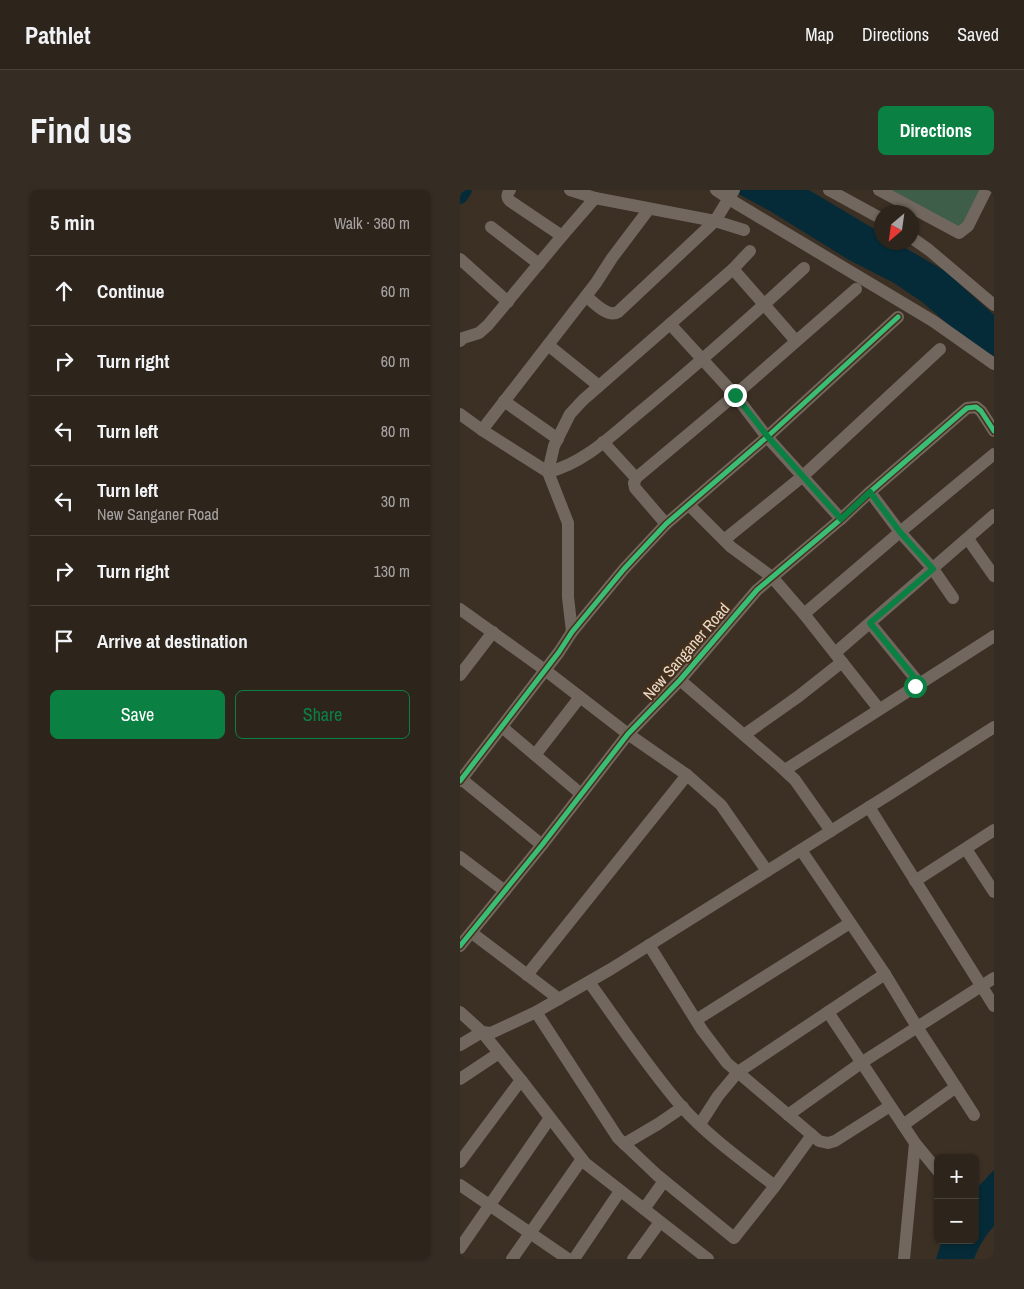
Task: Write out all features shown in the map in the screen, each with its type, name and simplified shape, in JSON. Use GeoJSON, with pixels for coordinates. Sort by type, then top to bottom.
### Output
{"type":"FeatureCollection","features":[{"type":"Feature","properties":{"kind":"street"},"geometry":{"type":"LineString","coordinates":[[510,190],[507,194],[510,201],[562,236]]}},
{"type":"Feature","properties":{"kind":"street"},"geometry":{"type":"LineString","coordinates":[[570,190],[649,209],[715,221],[744,230]]}},
{"type":"Feature","properties":{"kind":"street"},"geometry":{"type":"LineString","coordinates":[[716,190],[933,321],[994,364]]}},
{"type":"Feature","properties":{"kind":"street"},"geometry":{"type":"LineString","coordinates":[[586,296],[598,306],[615,314],[715,221],[734,190]]}},
{"type":"Feature","properties":{"kind":"street"},"geometry":{"type":"LineString","coordinates":[[829,190],[874,215]]}},
{"type":"Feature","properties":{"kind":"street"},"geometry":{"type":"LineString","coordinates":[[879,190],[960,233],[968,226],[986,190]]}},
{"type":"Feature","properties":{"kind":"street"},"geometry":{"type":"LineString","coordinates":[[460,341],[463,338],[479,333],[488,325],[562,236],[591,195]]}},
{"type":"Feature","properties":{"kind":"street"},"geometry":{"type":"LineString","coordinates":[[482,430],[586,296],[649,209]]}},
{"type":"Feature","properties":{"kind":"street"},"geometry":{"type":"LineString","coordinates":[[491,227],[539,264]]}},
{"type":"Feature","properties":{"kind":"street"},"geometry":{"type":"LineString","coordinates":[[919,243],[994,305]]}},
{"type":"Feature","properties":{"kind":"street"},"geometry":{"type":"LineString","coordinates":[[572,632],[568,597],[568,523],[548,472],[554,446],[570,414],[582,400],[734,269],[750,251]]}},
{"type":"Feature","properties":{"kind":"street"},"geometry":{"type":"LineString","coordinates":[[460,259],[508,302]]}},
{"type":"Feature","properties":{"kind":"street"},"geometry":{"type":"LineString","coordinates":[[460,414],[548,472],[558,470],[592,451],[603,442],[703,359],[804,268]]}},
{"type":"Feature","properties":{"kind":"street"},"geometry":{"type":"LineString","coordinates":[[734,269],[796,341]]}},
{"type":"Feature","properties":{"kind":"street"},"geometry":{"type":"LineString","coordinates":[[666,524],[635,488],[636,478],[735,395],[856,289]]}},
{"type":"Feature","properties":{"kind":"street"},"geometry":{"type":"LineString","coordinates":[[542,845],[461,780],[546,670],[572,632],[624,569],[666,524],[768,437],[898,318]]}},
{"type":"Feature","properties":{"kind":"street"},"geometry":{"type":"LineString","coordinates":[[670,324],[735,395],[768,437],[841,519]]}},
{"type":"Feature","properties":{"kind":"street"},"geometry":{"type":"LineString","coordinates":[[548,345],[598,386]]}},
{"type":"Feature","properties":{"kind":"street"},"geometry":{"type":"LineString","coordinates":[[724,540],[803,476],[940,349]]}},
{"type":"Feature","properties":{"kind":"street"},"geometry":{"type":"LineString","coordinates":[[504,401],[558,439]]}},
{"type":"Feature","properties":{"kind":"street","name":"New Sanganer Road"},"geometry":{"type":"LineString","coordinates":[[460,946],[542,845],[628,734],[680,680],[757,590],[967,408],[976,407],[981,411],[994,431]]}},
{"type":"Feature","properties":{"kind":"street"},"geometry":{"type":"LineString","coordinates":[[603,442],[636,478]]}},
{"type":"Feature","properties":{"kind":"street"},"geometry":{"type":"LineString","coordinates":[[804,614],[994,454]]}},
{"type":"Feature","properties":{"kind":"street"},"geometry":{"type":"LineString","coordinates":[[870,492],[900,532],[933,569],[953,598]]}},
{"type":"Feature","properties":{"kind":"street"},"geometry":{"type":"LineString","coordinates":[[689,505],[731,547],[772,577],[804,614],[879,709]]}},
{"type":"Feature","properties":{"kind":"street"},"geometry":{"type":"LineString","coordinates":[[744,735],[799,696],[839,658],[870,623],[994,515]]}},
{"type":"Feature","properties":{"kind":"street"},"geometry":{"type":"LineString","coordinates":[[968,539],[994,576]]}},
{"type":"Feature","properties":{"kind":"street"},"geometry":{"type":"LineString","coordinates":[[460,609],[546,670],[628,734],[687,775],[721,805],[767,871]]}},
{"type":"Feature","properties":{"kind":"street"},"geometry":{"type":"LineString","coordinates":[[870,623],[919,683]]}},
{"type":"Feature","properties":{"kind":"street"},"geometry":{"type":"LineString","coordinates":[[460,675],[493,632]]}},
{"type":"Feature","properties":{"kind":"street"},"geometry":{"type":"LineString","coordinates":[[785,770],[994,636]]}},
{"type":"Feature","properties":{"kind":"street"},"geometry":{"type":"LineString","coordinates":[[680,680],[785,770],[795,780],[831,831]]}},
{"type":"Feature","properties":{"kind":"street"},"geometry":{"type":"LineString","coordinates":[[535,755],[580,697]]}},
{"type":"Feature","properties":{"kind":"street"},"geometry":{"type":"LineString","coordinates":[[502,727],[582,794]]}},
{"type":"Feature","properties":{"kind":"street"},"geometry":{"type":"LineString","coordinates":[[460,1045],[482,1032],[491,1033],[536,1012],[589,982],[994,727]]}},
{"type":"Feature","properties":{"kind":"street"},"geometry":{"type":"LineString","coordinates":[[527,975],[687,775]]}},
{"type":"Feature","properties":{"kind":"street"},"geometry":{"type":"LineString","coordinates":[[869,807],[994,1006]]}},
{"type":"Feature","properties":{"kind":"street"},"geometry":{"type":"LineString","coordinates":[[915,881],[994,830]]}},
{"type":"Feature","properties":{"kind":"street"},"geometry":{"type":"LineString","coordinates":[[966,849],[994,892]]}},
{"type":"Feature","properties":{"kind":"street"},"geometry":{"type":"LineString","coordinates":[[801,850],[886,974],[917,1027],[974,1115]]}},
{"type":"Feature","properties":{"kind":"street"},"geometry":{"type":"LineString","coordinates":[[460,857],[505,891]]}},
{"type":"Feature","properties":{"kind":"street"},"geometry":{"type":"LineString","coordinates":[[696,1020],[850,922]]}},
{"type":"Feature","properties":{"kind":"street"},"geometry":{"type":"LineString","coordinates":[[472,932],[559,999]]}},
{"type":"Feature","properties":{"kind":"street"},"geometry":{"type":"LineString","coordinates":[[649,945],[696,1020],[727,1063],[819,1141],[828,1143],[835,1141],[890,1106]]}},
{"type":"Feature","properties":{"kind":"street"},"geometry":{"type":"LineString","coordinates":[[700,1124],[718,1096],[738,1072],[886,974]]}},
{"type":"Feature","properties":{"kind":"street"},"geometry":{"type":"LineString","coordinates":[[788,1115],[861,1063],[994,978]]}},
{"type":"Feature","properties":{"kind":"street"},"geometry":{"type":"LineString","coordinates":[[589,982],[660,1080],[683,1108],[709,1133],[775,1186]]}},
{"type":"Feature","properties":{"kind":"street"},"geometry":{"type":"LineString","coordinates":[[460,1012],[482,1032],[590,1168],[708,1259]]}},
{"type":"Feature","properties":{"kind":"street"},"geometry":{"type":"LineString","coordinates":[[536,1012],[618,1138],[664,1181],[734,1238],[812,1136]]}},
{"type":"Feature","properties":{"kind":"street"},"geometry":{"type":"LineString","coordinates":[[828,1012],[902,1125],[934,1166]]}},
{"type":"Feature","properties":{"kind":"street"},"geometry":{"type":"LineString","coordinates":[[460,1079],[499,1053]]}},
{"type":"Feature","properties":{"kind":"street"},"geometry":{"type":"LineString","coordinates":[[460,1162],[520,1080]]}},
{"type":"Feature","properties":{"kind":"street"},"geometry":{"type":"LineString","coordinates":[[902,1125],[956,1087]]}},
{"type":"Feature","properties":{"kind":"street"},"geometry":{"type":"LineString","coordinates":[[624,1144],[683,1108]]}},
{"type":"Feature","properties":{"kind":"street"},"geometry":{"type":"LineString","coordinates":[[460,1248],[550,1118]]}},
{"type":"Feature","properties":{"kind":"street"},"geometry":{"type":"LineString","coordinates":[[904,1259],[915,1143]]}},
{"type":"Feature","properties":{"kind":"street"},"geometry":{"type":"LineString","coordinates":[[512,1259],[582,1159]]}},
{"type":"Feature","properties":{"kind":"street"},"geometry":{"type":"LineString","coordinates":[[644,1209],[664,1181]]}},
{"type":"Feature","properties":{"kind":"street"},"geometry":{"type":"LineString","coordinates":[[460,1185],[568,1259]]}},
{"type":"Feature","properties":{"kind":"street"},"geometry":{"type":"LineString","coordinates":[[574,1259],[620,1191]]}},
{"type":"Feature","properties":{"kind":"street"},"geometry":{"type":"LineString","coordinates":[[633,1259],[660,1222]]}},
{"type":"Feature","properties":{"kind":"green space"},"geometry":{"type":"Polygon","coordinates":[[[879,190],[986,190],[959,233],[919,212],[919,205],[907,205],[879,190]]]}},
{"type":"Feature","properties":{"kind":"water"},"geometry":{"type":"Polygon","coordinates":[[[731,190],[809,190],[874,229],[874,250],[909,250],[945,271],[994,315],[994,356],[970,343],[922,302],[894,283],[849,260],[770,211],[731,190]]]}},
{"type":"Feature","properties":{"kind":"water"},"geometry":{"type":"Polygon","coordinates":[[[994,1170],[994,1226],[982,1241],[974,1259],[936,1259],[941,1244],[979,1244],[979,1186],[994,1170]]]}},
{"type":"Feature","properties":{"kind":"waterway"},"geometry":{"type":"LineString","coordinates":[[460,196],[464,190]]}},
{"type":"Feature","properties":{"kind":"cycle path"},"geometry":{"type":"LineString","coordinates":[[460,781],[559,652],[572,632],[624,569],[666,524],[767,437],[898,317]]}},
{"type":"Feature","properties":{"kind":"cycle path"},"geometry":{"type":"LineString","coordinates":[[460,946],[542,845],[628,734],[680,680],[757,590],[967,408],[976,407],[981,411],[994,431]]}},
{"type":"Feature","properties":{"kind":"route"},"geometry":{"type":"LineString","coordinates":[[735,395],[768,437],[841,519],[870,492],[900,532],[933,569],[870,623],[919,683],[915,686]]}}]}
